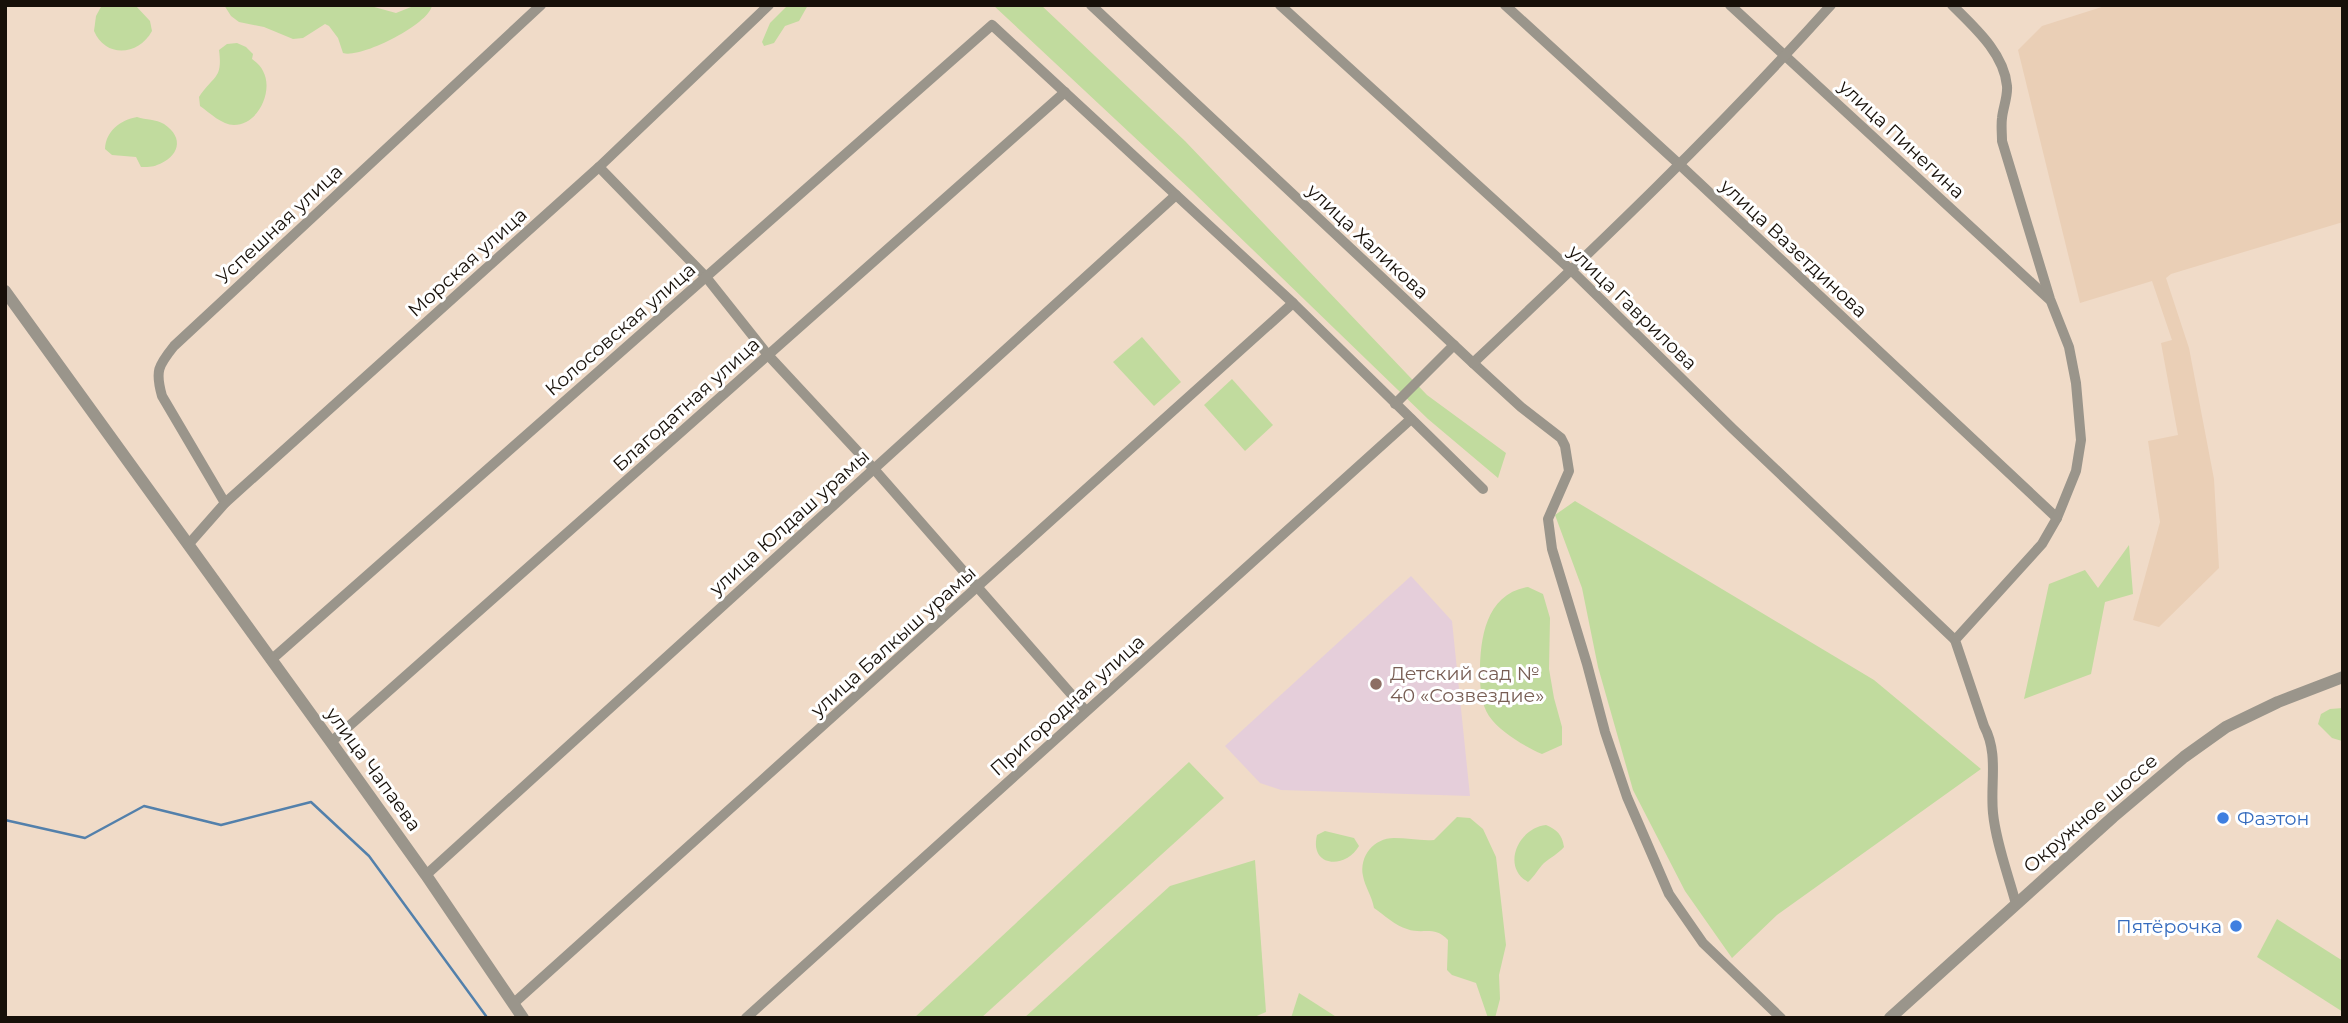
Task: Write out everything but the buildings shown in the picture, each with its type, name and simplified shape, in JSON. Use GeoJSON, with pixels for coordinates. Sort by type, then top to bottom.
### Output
{"type":"FeatureCollection","features":[{"type":"Feature","properties":{"kind":"street","name":"Успешная улица"},"geometry":{"type":"LineString","coordinates":[[225,503],[162,396],[157,377],[160,363],[174,346],[541,5]]}},
{"type":"Feature","properties":{"kind":"street","name":"Морская улица"},"geometry":{"type":"LineString","coordinates":[[188,545],[225,503],[598,167],[768,5]]}},
{"type":"Feature","properties":{"kind":"street","name":"улица Халикова"},"geometry":{"type":"LineString","coordinates":[[1091,5],[1473,363],[1521,407],[1561,438],[1569,471],[1548,519],[1552,550],[1605,732],[1627,797],[1670,894],[1703,943],[1780,1018]]}},
{"type":"Feature","properties":{"kind":"street","name":"улица Гаврилова"},"geometry":{"type":"LineString","coordinates":[[1280,5],[1571,270],[1955,640]]}},
{"type":"Feature","properties":{"kind":"street","name":"улица Вазетдинова"},"geometry":{"type":"LineString","coordinates":[[1505,5],[1680,164],[2057,518]]}},
{"type":"Feature","properties":{"kind":"street","name":"улица Пинегина"},"geometry":{"type":"LineString","coordinates":[[1730,5],[2050,299]]}},
{"type":"Feature","properties":{"kind":"street"},"geometry":{"type":"LineString","coordinates":[[1473,363],[1680,164],[1785,56],[1830,5]]}},
{"type":"Feature","properties":{"kind":"street"},"geometry":{"type":"LineString","coordinates":[[1952,5],[1979,32],[1994,53],[2004,74],[2008,88],[2002,119],[2002,141],[2050,299],[2070,347],[2081,440],[2076,471],[2057,518],[2042,544],[1955,640],[1984,726],[1991,738],[1994,764],[1993,816],[2016,904]]}},
{"type":"Feature","properties":{"kind":"street","name":"Колосовская улица"},"geometry":{"type":"LineString","coordinates":[[271,660],[992,24],[1065,92]]}},
{"type":"Feature","properties":{"kind":"street"},"geometry":{"type":"LineString","coordinates":[[1065,92],[1293,303],[1483,489]]}},
{"type":"Feature","properties":{"kind":"street","name":"Благодатная улица"},"geometry":{"type":"LineString","coordinates":[[331,742],[1065,92]]}},
{"type":"Feature","properties":{"kind":"street"},"geometry":{"type":"LineString","coordinates":[[598,167],[706,277],[768,355],[874,469],[1086,711]]}},
{"type":"Feature","properties":{"kind":"street","name":"улица Юлдаш урамы"},"geometry":{"type":"LineString","coordinates":[[426,876],[1176,194]]}},
{"type":"Feature","properties":{"kind":"street","name":"улица Чапаева"},"geometry":{"type":"LineString","coordinates":[[5,291],[331,742],[523,1018]]}},
{"type":"Feature","properties":{"kind":"street","name":"улица Балкыш урамы"},"geometry":{"type":"LineString","coordinates":[[514,1003],[979,588],[1293,303]]}},
{"type":"Feature","properties":{"kind":"street"},"geometry":{"type":"LineString","coordinates":[[1395,404],[1454,345]]}},
{"type":"Feature","properties":{"kind":"street","name":"Пригородная улица"},"geometry":{"type":"LineString","coordinates":[[746,1018],[1411,419]]}},
{"type":"Feature","properties":{"kind":"street","name":"Окружное шоссе"},"geometry":{"type":"LineString","coordinates":[[1890,1018],[2163,774],[2226,727],[2278,702],[2343,677]]}},
{"type":"Feature","properties":{"kind":"shaded area"},"geometry":{"type":"Polygon","coordinates":[[[2108,5],[2343,5],[2343,222],[2171,274],[2166,278],[2189,348],[2214,479],[2219,568],[2159,627],[2133,620],[2160,522],[2148,441],[2178,435],[2161,343],[2172,340],[2152,281],[2080,303],[2018,50],[2042,26],[2108,5]]]}},
{"type":"Feature","properties":{"kind":"shaded area","name":"Детский сад № 40 «Созвездие»"},"geometry":{"type":"Polygon","coordinates":[[[1411,576],[1452,621],[1470,796],[1281,790],[1260,783],[1225,746],[1411,576]]]}},
{"type":"Feature","properties":{"kind":"green space"},"geometry":{"type":"Polygon","coordinates":[[[102,5],[135,5],[150,21],[152,31],[139,45],[131,49],[114,50],[106,46],[94,31],[96,16],[102,5]]]}},
{"type":"Feature","properties":{"kind":"green space"},"geometry":{"type":"Polygon","coordinates":[[[224,5],[367,5],[396,13],[416,5],[432,5],[420,21],[394,38],[364,51],[343,53],[338,38],[325,24],[303,38],[293,39],[264,27],[239,22],[224,5]]]}},
{"type":"Feature","properties":{"kind":"green space"},"geometry":{"type":"Polygon","coordinates":[[[788,5],[808,5],[799,21],[785,26],[774,43],[764,46],[762,42],[770,23],[788,5]]]}},
{"type":"Feature","properties":{"kind":"green space"},"geometry":{"type":"Polygon","coordinates":[[[993,5],[1041,5],[1185,141],[1427,395],[1506,453],[1498,478],[1428,419],[1192,191],[993,5]]]}},
{"type":"Feature","properties":{"kind":"green space"},"geometry":{"type":"Polygon","coordinates":[[[237,43],[253,54],[252,59],[263,71],[266,88],[262,106],[257,113],[243,124],[234,125],[221,121],[200,106],[199,97],[218,72],[219,50],[227,44],[237,43]]]}},
{"type":"Feature","properties":{"kind":"green space"},"geometry":{"type":"Polygon","coordinates":[[[137,117],[161,122],[175,135],[177,147],[164,162],[141,167],[136,157],[112,155],[105,149],[108,137],[115,127],[137,117]]]}},
{"type":"Feature","properties":{"kind":"green space"},"geometry":{"type":"Polygon","coordinates":[[[1142,337],[1181,382],[1154,406],[1113,362],[1142,337]]]}},
{"type":"Feature","properties":{"kind":"green space"},"geometry":{"type":"Polygon","coordinates":[[[1232,379],[1273,425],[1245,451],[1204,405],[1232,379]]]}},
{"type":"Feature","properties":{"kind":"green space"},"geometry":{"type":"Polygon","coordinates":[[[1575,501],[1874,680],[1981,769],[1777,915],[1732,958],[1685,891],[1633,790],[1598,667],[1582,588],[1555,515],[1575,501]]]}},
{"type":"Feature","properties":{"kind":"green space"},"geometry":{"type":"Polygon","coordinates":[[[2129,545],[2133,594],[2105,602],[2091,674],[2024,699],[2049,584],[2085,570],[2098,588],[2129,545]]]}},
{"type":"Feature","properties":{"kind":"green space"},"geometry":{"type":"Polygon","coordinates":[[[1528,587],[1543,594],[1550,618],[1549,669],[1562,727],[1562,745],[1542,754],[1499,728],[1484,706],[1481,690],[1482,646],[1488,620],[1503,598],[1528,587]]]}},
{"type":"Feature","properties":{"kind":"green space"},"geometry":{"type":"Polygon","coordinates":[[[2343,708],[2342,741],[2332,738],[2318,724],[2321,714],[2330,709],[2343,708]]]}},
{"type":"Feature","properties":{"kind":"green space"},"geometry":{"type":"Polygon","coordinates":[[[1189,762],[1224,798],[981,1018],[914,1018],[1189,762]]]}},
{"type":"Feature","properties":{"kind":"green space"},"geometry":{"type":"Polygon","coordinates":[[[1457,817],[1470,818],[1483,829],[1496,857],[1506,945],[1499,975],[1500,999],[1495,1018],[1488,1018],[1476,983],[1452,975],[1447,970],[1448,940],[1438,933],[1403,928],[1374,908],[1363,876],[1366,855],[1380,841],[1394,838],[1434,840],[1457,817]]]}},
{"type":"Feature","properties":{"kind":"green space"},"geometry":{"type":"Polygon","coordinates":[[[1546,825],[1558,833],[1564,847],[1544,863],[1528,882],[1515,867],[1516,849],[1528,833],[1546,825]]]}},
{"type":"Feature","properties":{"kind":"green space"},"geometry":{"type":"Polygon","coordinates":[[[1325,831],[1354,838],[1359,846],[1346,859],[1330,862],[1323,859],[1316,846],[1317,835],[1325,831]]]}},
{"type":"Feature","properties":{"kind":"green space"},"geometry":{"type":"Polygon","coordinates":[[[1255,860],[1266,1012],[1252,1018],[1024,1018],[1170,886],[1255,860]]]}},
{"type":"Feature","properties":{"kind":"green space"},"geometry":{"type":"Polygon","coordinates":[[[2277,919],[2343,961],[2343,1012],[2257,957],[2277,919]]]}},
{"type":"Feature","properties":{"kind":"green space"},"geometry":{"type":"Polygon","coordinates":[[[1299,993],[1338,1018],[1291,1018],[1299,993]]]}},
{"type":"Feature","properties":{"kind":"waterway"},"geometry":{"type":"LineString","coordinates":[[5,820],[85,838],[144,806],[221,825],[311,802],[369,856],[486,1016]]}},
{"type":"Feature","properties":{"kind":"place","name":"Детский сад № 40 «Созвездие»"},"geometry":{"type":"Point","coordinates":[1376,684]}},
{"type":"Feature","properties":{"kind":"place","name":"Фаэтон"},"geometry":{"type":"Point","coordinates":[2223,818]}},
{"type":"Feature","properties":{"kind":"place","name":"Пятёрочка"},"geometry":{"type":"Point","coordinates":[2236,926]}}]}
